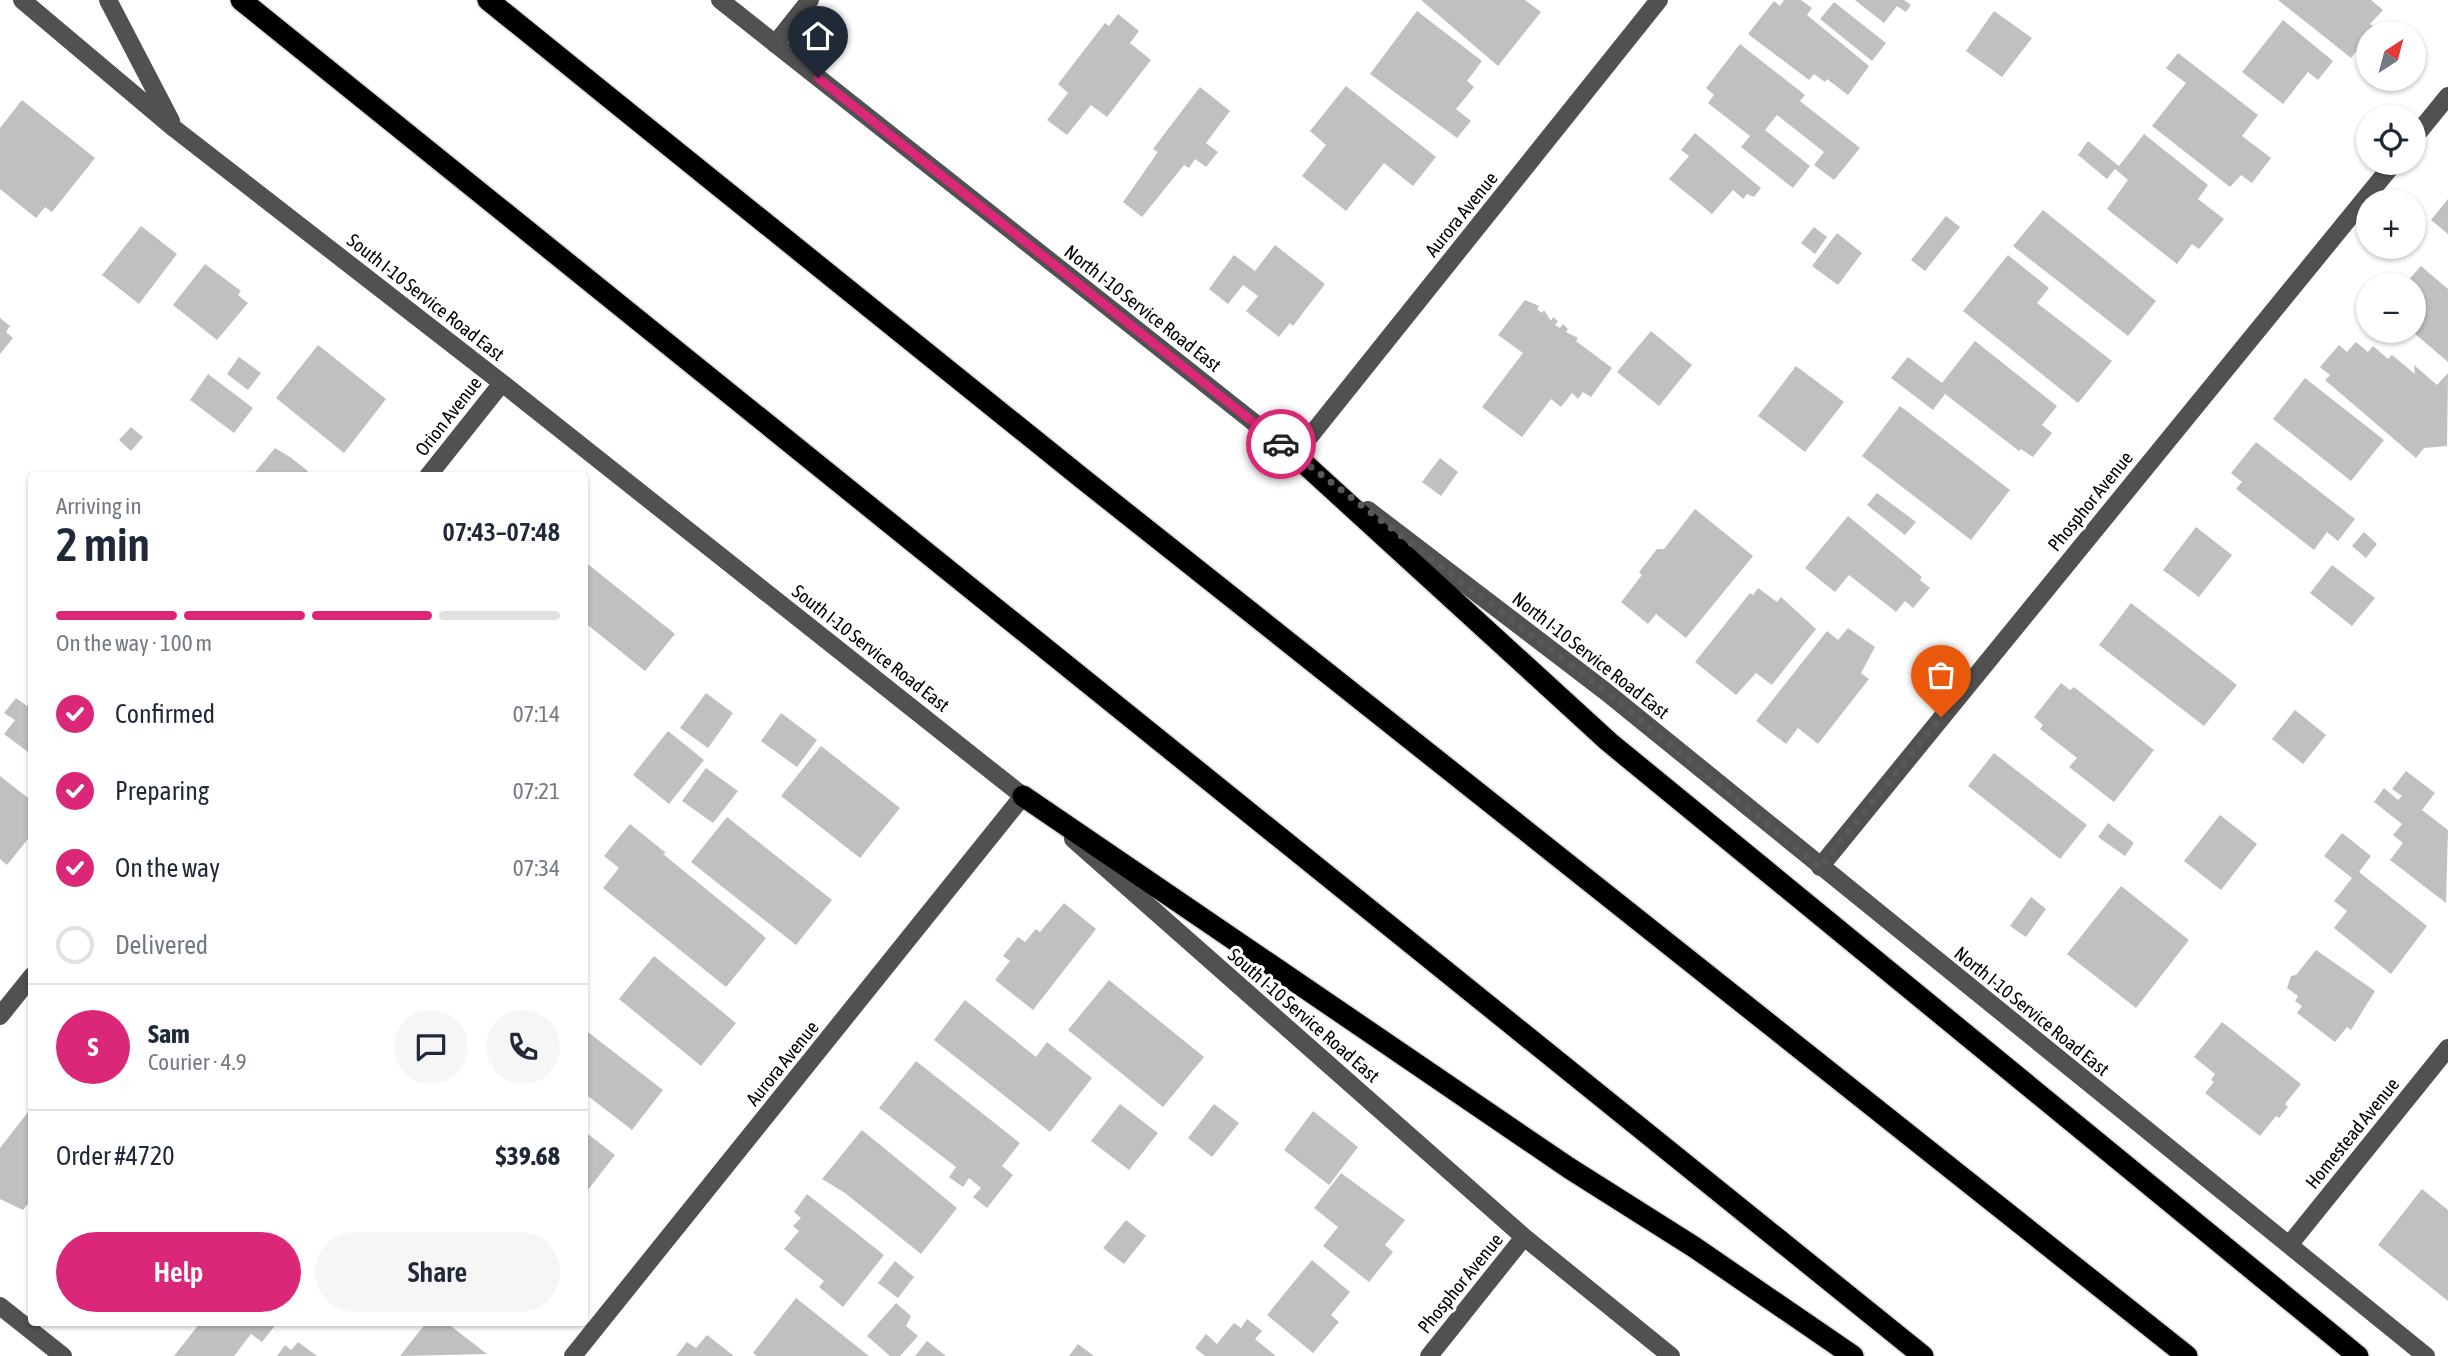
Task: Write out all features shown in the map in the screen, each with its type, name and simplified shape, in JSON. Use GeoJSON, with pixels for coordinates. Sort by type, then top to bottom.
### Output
{"type":"FeatureCollection","features":[{"type":"Feature","properties":{"kind":"highway"},"geometry":{"type":"LineString","coordinates":[[241,0],[978,597],[1923,1356]]}},
{"type":"Feature","properties":{"kind":"highway"},"geometry":{"type":"LineString","coordinates":[[488,0],[1083,479],[2187,1356]]}},
{"type":"Feature","properties":{"kind":"highway"},"geometry":{"type":"LineString","coordinates":[[1295,455],[1609,742],[2358,1356]]}},
{"type":"Feature","properties":{"kind":"highway"},"geometry":{"type":"LineString","coordinates":[[1023,796],[1569,1168],[1694,1247],[1853,1356]]}},
{"type":"Feature","properties":{"kind":"street","name":"South I-10 Service Road East"},"geometry":{"type":"LineString","coordinates":[[22,0],[175,129],[502,383],[1023,796],[1524,1237],[1671,1356]]}},
{"type":"Feature","properties":{"kind":"street"},"geometry":{"type":"LineString","coordinates":[[108,0],[175,129]]}},
{"type":"Feature","properties":{"kind":"street","name":"North I-10 Service Road East"},"geometry":{"type":"LineString","coordinates":[[720,0],[1295,455],[1605,691],[2426,1356]]}},
{"type":"Feature","properties":{"kind":"street"},"geometry":{"type":"LineString","coordinates":[[775,44],[810,0]]}},
{"type":"Feature","properties":{"kind":"street","name":"Aurora Avenue"},"geometry":{"type":"LineString","coordinates":[[1295,455],[1660,0]]}},
{"type":"Feature","properties":{"kind":"street"},"geometry":{"type":"LineString","coordinates":[[2426,123],[2448,96]]}},
{"type":"Feature","properties":{"kind":"street","name":"Phosphor Avenue"},"geometry":{"type":"LineString","coordinates":[[1820,867],[2384,175]]}},
{"type":"Feature","properties":{"kind":"street","name":"Orion Avenue"},"geometry":{"type":"LineString","coordinates":[[431,472],[502,383]]}},
{"type":"Feature","properties":{"kind":"street","name":"Aurora Avenue"},"geometry":{"type":"LineString","coordinates":[[573,1356],[1023,796]]}},
{"type":"Feature","properties":{"kind":"street"},"geometry":{"type":"LineString","coordinates":[[0,1016],[28,981]]}},
{"type":"Feature","properties":{"kind":"street","name":"Homestead Avenue"},"geometry":{"type":"LineString","coordinates":[[2289,1245],[2448,1048]]}},
{"type":"Feature","properties":{"kind":"street","name":"Phosphor Avenue"},"geometry":{"type":"LineString","coordinates":[[1429,1356],[1524,1237]]}},
{"type":"Feature","properties":{"kind":"street"},"geometry":{"type":"LineString","coordinates":[[0,1306],[64,1356]]}},
{"type":"Feature","properties":{"kind":"building"},"geometry":{"type":"Polygon","coordinates":[[[1421,0],[1525,0],[1541,12],[1498,66],[1421,0]]]}},
{"type":"Feature","properties":{"kind":"building"},"geometry":{"type":"Polygon","coordinates":[[[1784,0],[1801,0],[1812,8],[1807,15],[1869,66],[1848,95],[1827,79],[1825,82],[1814,74],[1809,80],[1748,34],[1774,1],[1780,6],[1784,0]]]}},
{"type":"Feature","properties":{"kind":"building"},"geometry":{"type":"Polygon","coordinates":[[[1855,0],[1904,0],[1911,5],[1906,12],[1897,6],[1884,23],[1855,0]]]}},
{"type":"Feature","properties":{"kind":"building"},"geometry":{"type":"Polygon","coordinates":[[[2278,0],[2371,0],[2383,10],[2373,21],[2356,21],[2356,52],[2351,58],[2278,0]]]}},
{"type":"Feature","properties":{"kind":"building"},"geometry":{"type":"Polygon","coordinates":[[[1834,2],[1886,43],[1872,61],[1820,19],[1834,2]]]}},
{"type":"Feature","properties":{"kind":"building"},"geometry":{"type":"Polygon","coordinates":[[[1417,11],[1482,61],[1467,81],[1474,87],[1456,109],[1471,121],[1457,138],[1370,74],[1417,11]]]}},
{"type":"Feature","properties":{"kind":"building"},"geometry":{"type":"Polygon","coordinates":[[[1994,11],[2032,38],[2002,77],[1966,51],[1994,11]]]}},
{"type":"Feature","properties":{"kind":"building"},"geometry":{"type":"Polygon","coordinates":[[[1118,14],[1139,31],[1130,43],[1151,60],[1107,117],[1091,105],[1067,135],[1047,120],[1068,93],[1058,84],[1105,23],[1109,26],[1118,14]]]}},
{"type":"Feature","properties":{"kind":"building"},"geometry":{"type":"Polygon","coordinates":[[[2283,20],[2333,61],[2318,80],[2308,72],[2283,104],[2242,72],[2283,20]]]}},
{"type":"Feature","properties":{"kind":"building"},"geometry":{"type":"Polygon","coordinates":[[[1740,44],[1805,95],[1800,101],[1860,148],[1834,180],[1814,165],[1824,152],[1777,115],[1765,130],[1810,166],[1793,188],[1741,147],[1750,136],[1708,103],[1714,95],[1706,88],[1740,44]]]}},
{"type":"Feature","properties":{"kind":"building"},"geometry":{"type":"Polygon","coordinates":[[[2178,53],[2258,115],[2242,136],[2271,158],[2252,183],[2241,175],[2230,187],[2152,126],[2186,83],[2166,68],[2178,53]]]}},
{"type":"Feature","properties":{"kind":"building"},"geometry":{"type":"Polygon","coordinates":[[[1346,86],[1436,157],[1413,186],[1384,163],[1346,211],[1302,176],[1326,145],[1310,131],[1346,86]]]}},
{"type":"Feature","properties":{"kind":"building"},"geometry":{"type":"Polygon","coordinates":[[[1200,87],[1230,111],[1206,143],[1218,152],[1206,167],[1195,159],[1189,168],[1184,165],[1142,217],[1123,202],[1158,152],[1153,149],[1200,87]]]}},
{"type":"Feature","properties":{"kind":"building"},"geometry":{"type":"Polygon","coordinates":[[[22,100],[95,158],[52,212],[45,207],[36,218],[0,189],[0,128],[22,100]]]}},
{"type":"Feature","properties":{"kind":"building"},"geometry":{"type":"Polygon","coordinates":[[[1695,133],[1761,188],[1754,197],[1747,194],[1743,199],[1733,190],[1712,214],[1669,179],[1689,156],[1681,150],[1695,133]]]}},
{"type":"Feature","properties":{"kind":"building"},"geometry":{"type":"Polygon","coordinates":[[[2144,134],[2208,185],[2198,199],[2224,219],[2199,249],[2192,244],[2177,264],[2107,209],[2128,180],[2115,169],[2107,179],[2078,155],[2088,141],[2119,166],[2144,134]]]}},
{"type":"Feature","properties":{"kind":"building"},"geometry":{"type":"Polygon","coordinates":[[[2448,199],[2448,234],[2431,220],[2448,199]]]}},
{"type":"Feature","properties":{"kind":"building"},"geometry":{"type":"Polygon","coordinates":[[[2043,210],[2156,301],[2128,336],[2013,246],[2043,210]]]}},
{"type":"Feature","properties":{"kind":"building"},"geometry":{"type":"Polygon","coordinates":[[[1946,216],[1960,227],[1925,271],[1911,260],[1946,216]]]}},
{"type":"Feature","properties":{"kind":"building"},"geometry":{"type":"Polygon","coordinates":[[[141,226],[177,254],[139,304],[102,275],[141,226]]]}},
{"type":"Feature","properties":{"kind":"building"},"geometry":{"type":"Polygon","coordinates":[[[1814,227],[1827,237],[1815,254],[1801,243],[1814,227]]]}},
{"type":"Feature","properties":{"kind":"building"},"geometry":{"type":"Polygon","coordinates":[[[1837,233],[1862,253],[1838,285],[1812,266],[1837,233]]]}},
{"type":"Feature","properties":{"kind":"building"},"geometry":{"type":"Polygon","coordinates":[[[1275,245],[1325,284],[1293,326],[1290,323],[1279,337],[1246,311],[1258,296],[1243,285],[1228,304],[1209,289],[1234,255],[1255,271],[1275,245]]]}},
{"type":"Feature","properties":{"kind":"building"},"geometry":{"type":"Polygon","coordinates":[[[2008,255],[2049,288],[2037,303],[2112,361],[2078,403],[1963,311],[2008,255]]]}},
{"type":"Feature","properties":{"kind":"building"},"geometry":{"type":"Polygon","coordinates":[[[205,264],[241,291],[238,295],[248,303],[217,340],[173,305],[205,264]]]}},
{"type":"Feature","properties":{"kind":"building"},"geometry":{"type":"Polygon","coordinates":[[[2421,266],[2448,289],[2448,362],[2426,343],[2426,273],[2415,273],[2421,266]]]}},
{"type":"Feature","properties":{"kind":"building"},"geometry":{"type":"Polygon","coordinates":[[[1525,300],[1539,306],[1537,309],[1542,313],[1544,310],[1551,321],[1553,317],[1558,321],[1555,325],[1560,328],[1563,324],[1568,329],[1566,332],[1578,338],[1576,341],[1612,368],[1591,397],[1583,392],[1578,399],[1572,393],[1561,407],[1551,399],[1522,437],[1482,407],[1523,353],[1498,335],[1525,300]]]}},
{"type":"Feature","properties":{"kind":"building"},"geometry":{"type":"Polygon","coordinates":[[[0,318],[10,326],[6,332],[13,338],[0,354],[0,318]]]}},
{"type":"Feature","properties":{"kind":"building"},"geometry":{"type":"Polygon","coordinates":[[[1651,331],[1692,365],[1659,406],[1617,372],[1651,331]]]}},
{"type":"Feature","properties":{"kind":"building"},"geometry":{"type":"Polygon","coordinates":[[[1975,341],[2057,406],[2042,425],[2052,433],[2033,457],[2021,449],[2019,451],[1945,394],[1933,410],[1891,378],[1908,357],[1942,383],[1975,341]]]}},
{"type":"Feature","properties":{"kind":"building"},"geometry":{"type":"Polygon","coordinates":[[[2356,342],[2368,352],[2373,346],[2388,359],[2392,355],[2415,374],[2414,365],[2437,385],[2448,373],[2447,446],[2424,448],[2416,458],[2325,380],[2330,375],[2320,367],[2339,345],[2347,352],[2356,342]]]}},
{"type":"Feature","properties":{"kind":"building"},"geometry":{"type":"Polygon","coordinates":[[[318,345],[386,399],[344,453],[276,398],[318,345]]]}},
{"type":"Feature","properties":{"kind":"building"},"geometry":{"type":"Polygon","coordinates":[[[239,357],[261,373],[248,390],[227,374],[239,357]]]}},
{"type":"Feature","properties":{"kind":"building"},"geometry":{"type":"Polygon","coordinates":[[[1796,366],[1844,402],[1805,452],[1758,416],[1796,366]]]}},
{"type":"Feature","properties":{"kind":"building"},"geometry":{"type":"Polygon","coordinates":[[[208,374],[253,408],[234,433],[190,400],[208,374]]]}},
{"type":"Feature","properties":{"kind":"building"},"geometry":{"type":"Polygon","coordinates":[[[2305,378],[2384,440],[2351,481],[2273,419],[2305,378]]]}},
{"type":"Feature","properties":{"kind":"building"},"geometry":{"type":"Polygon","coordinates":[[[1900,406],[2010,490],[1971,540],[1862,456],[1900,406]]]}},
{"type":"Feature","properties":{"kind":"building"},"geometry":{"type":"Polygon","coordinates":[[[131,427],[143,437],[131,451],[119,440],[131,427]]]}},
{"type":"Feature","properties":{"kind":"building"},"geometry":{"type":"Polygon","coordinates":[[[2256,442],[2355,519],[2338,541],[2327,532],[2314,550],[2236,489],[2242,482],[2231,473],[2256,442]]]}},
{"type":"Feature","properties":{"kind":"building"},"geometry":{"type":"Polygon","coordinates":[[[275,448],[308,471],[307,472],[255,472],[275,448]]]}},
{"type":"Feature","properties":{"kind":"building"},"geometry":{"type":"Polygon","coordinates":[[[1440,458],[1458,472],[1441,496],[1422,482],[1440,458]]]}},
{"type":"Feature","properties":{"kind":"building"},"geometry":{"type":"Polygon","coordinates":[[[1877,493],[1916,522],[1905,535],[1867,505],[1877,493]]]}},
{"type":"Feature","properties":{"kind":"building"},"geometry":{"type":"Polygon","coordinates":[[[1695,509],[1753,556],[1686,638],[1656,614],[1648,624],[1621,602],[1642,575],[1639,572],[1657,549],[1664,549],[1695,509]]]}},
{"type":"Feature","properties":{"kind":"building"},"geometry":{"type":"Polygon","coordinates":[[[1848,516],[1922,577],[1920,580],[1930,588],[1913,608],[1905,601],[1896,612],[1849,575],[1835,592],[1805,568],[1848,516]]]}},
{"type":"Feature","properties":{"kind":"building"},"geometry":{"type":"Polygon","coordinates":[[[2196,527],[2232,555],[2199,597],[2163,570],[2196,527]]]}},
{"type":"Feature","properties":{"kind":"building"},"geometry":{"type":"Polygon","coordinates":[[[2364,532],[2377,544],[2366,558],[2352,546],[2364,532]]]}},
{"type":"Feature","properties":{"kind":"building"},"geometry":{"type":"Polygon","coordinates":[[[588,564],[675,634],[645,671],[588,625],[588,564]]]}},
{"type":"Feature","properties":{"kind":"building"},"geometry":{"type":"Polygon","coordinates":[[[2332,565],[2375,598],[2352,626],[2310,593],[2332,565]]]}},
{"type":"Feature","properties":{"kind":"building"},"geometry":{"type":"Polygon","coordinates":[[[1758,588],[1777,602],[1781,597],[1816,629],[1772,685],[1756,673],[1736,695],[1695,662],[1750,593],[1753,595],[1758,588]]]}},
{"type":"Feature","properties":{"kind":"building"},"geometry":{"type":"Polygon","coordinates":[[[2131,603],[2237,685],[2204,726],[2099,645],[2131,603]]]}},
{"type":"Feature","properties":{"kind":"building"},"geometry":{"type":"Polygon","coordinates":[[[1848,628],[1875,647],[1861,673],[1869,679],[1818,744],[1798,728],[1786,744],[1756,721],[1827,631],[1838,640],[1848,628]]]}},
{"type":"Feature","properties":{"kind":"building"},"geometry":{"type":"Polygon","coordinates":[[[2061,683],[2070,690],[2074,687],[2154,750],[2114,802],[2069,767],[2077,758],[2040,729],[2043,725],[2034,717],[2061,683]]]}},
{"type":"Feature","properties":{"kind":"building"},"geometry":{"type":"Polygon","coordinates":[[[706,693],[733,713],[708,748],[680,728],[706,693]]]}},
{"type":"Feature","properties":{"kind":"building"},"geometry":{"type":"Polygon","coordinates":[[[16,698],[28,705],[28,752],[4,734],[15,720],[4,713],[16,698]]]}},
{"type":"Feature","properties":{"kind":"building"},"geometry":{"type":"Polygon","coordinates":[[[2295,710],[2326,735],[2303,764],[2272,739],[2295,710]]]}},
{"type":"Feature","properties":{"kind":"building"},"geometry":{"type":"Polygon","coordinates":[[[781,713],[817,740],[797,767],[761,741],[781,713]]]}},
{"type":"Feature","properties":{"kind":"building"},"geometry":{"type":"Polygon","coordinates":[[[668,731],[704,760],[669,804],[633,775],[668,731]]]}},
{"type":"Feature","properties":{"kind":"building"},"geometry":{"type":"Polygon","coordinates":[[[821,746],[900,808],[860,858],[781,796],[821,746]]]}},
{"type":"Feature","properties":{"kind":"building"},"geometry":{"type":"Polygon","coordinates":[[[1994,753],[2087,825],[2060,859],[1968,786],[1994,753]]]}},
{"type":"Feature","properties":{"kind":"building"},"geometry":{"type":"Polygon","coordinates":[[[706,768],[738,791],[713,823],[682,801],[706,768]]]}},
{"type":"Feature","properties":{"kind":"building"},"geometry":{"type":"Polygon","coordinates":[[[2406,771],[2435,793],[2422,810],[2448,830],[2446,903],[2390,860],[2403,843],[2393,835],[2402,824],[2374,802],[2384,788],[2398,800],[2402,796],[2392,789],[2406,771]]]}},
{"type":"Feature","properties":{"kind":"building"},"geometry":{"type":"Polygon","coordinates":[[[0,776],[28,798],[28,839],[7,865],[0,859],[0,776]]]}},
{"type":"Feature","properties":{"kind":"building"},"geometry":{"type":"Polygon","coordinates":[[[2220,815],[2257,844],[2221,890],[2184,861],[2220,815]]]}},
{"type":"Feature","properties":{"kind":"building"},"geometry":{"type":"Polygon","coordinates":[[[727,817],[832,900],[796,945],[691,862],[727,817]]]}},
{"type":"Feature","properties":{"kind":"building"},"geometry":{"type":"Polygon","coordinates":[[[2108,823],[2134,843],[2125,856],[2098,837],[2108,823]]]}},
{"type":"Feature","properties":{"kind":"building"},"geometry":{"type":"Polygon","coordinates":[[[630,824],[766,938],[726,987],[603,888],[619,868],[604,856],[630,824]]]}},
{"type":"Feature","properties":{"kind":"building"},"geometry":{"type":"Polygon","coordinates":[[[2342,833],[2371,856],[2359,872],[2427,926],[2391,974],[2334,928],[2347,911],[2334,901],[2352,878],[2324,856],[2342,833]]]}},
{"type":"Feature","properties":{"kind":"building"},"geometry":{"type":"Polygon","coordinates":[[[2121,886],[2189,940],[2136,1008],[2067,954],[2121,886]]]}},
{"type":"Feature","properties":{"kind":"building"},"geometry":{"type":"Polygon","coordinates":[[[2031,897],[2046,909],[2026,937],[2010,926],[2031,897]]]}},
{"type":"Feature","properties":{"kind":"building"},"geometry":{"type":"Polygon","coordinates":[[[1064,903],[1096,929],[1033,1010],[995,980],[1010,961],[1003,956],[1018,937],[1025,942],[1036,929],[1040,932],[1064,903]]]}},
{"type":"Feature","properties":{"kind":"building"},"geometry":{"type":"Polygon","coordinates":[[[2316,950],[2375,991],[2351,1030],[2347,1027],[2335,1042],[2297,1013],[2302,1006],[2295,1001],[2298,996],[2287,988],[2291,976],[2296,975],[2316,950]]]}},
{"type":"Feature","properties":{"kind":"building"},"geometry":{"type":"Polygon","coordinates":[[[654,956],[736,1023],[701,1066],[619,999],[654,956]]]}},
{"type":"Feature","properties":{"kind":"building"},"geometry":{"type":"Polygon","coordinates":[[[1109,980],[1204,1057],[1163,1107],[1068,1030],[1109,980]]]}},
{"type":"Feature","properties":{"kind":"building"},"geometry":{"type":"Polygon","coordinates":[[[965,1000],[1036,1057],[1047,1042],[1092,1078],[1050,1132],[934,1040],[965,1000]]]}},
{"type":"Feature","properties":{"kind":"building"},"geometry":{"type":"Polygon","coordinates":[[[2222,1022],[2301,1084],[2285,1104],[2288,1107],[2279,1118],[2276,1116],[2260,1136],[2205,1093],[2214,1082],[2211,1080],[2215,1074],[2194,1057],[2222,1022]]]}},
{"type":"Feature","properties":{"kind":"building"},"geometry":{"type":"Polygon","coordinates":[[[588,1032],[663,1090],[632,1130],[588,1096],[588,1032]]]}},
{"type":"Feature","properties":{"kind":"building"},"geometry":{"type":"Polygon","coordinates":[[[916,1061],[1020,1143],[1002,1166],[1013,1175],[987,1208],[973,1197],[981,1188],[969,1178],[963,1187],[949,1177],[956,1167],[879,1108],[916,1061]]]}},
{"type":"Feature","properties":{"kind":"building"},"geometry":{"type":"Polygon","coordinates":[[[1120,1104],[1158,1133],[1129,1170],[1091,1141],[1120,1104]]]}},
{"type":"Feature","properties":{"kind":"building"},"geometry":{"type":"Polygon","coordinates":[[[1214,1104],[1239,1123],[1212,1157],[1188,1138],[1214,1104]]]}},
{"type":"Feature","properties":{"kind":"building"},"geometry":{"type":"Polygon","coordinates":[[[1313,1111],[1358,1147],[1329,1185],[1284,1150],[1313,1111]]]}},
{"type":"Feature","properties":{"kind":"building"},"geometry":{"type":"Polygon","coordinates":[[[28,1112],[28,1204],[23,1210],[0,1199],[0,1148],[28,1112]]]}},
{"type":"Feature","properties":{"kind":"building"},"geometry":{"type":"Polygon","coordinates":[[[862,1130],[957,1208],[921,1254],[845,1193],[822,1179],[862,1130]]]}},
{"type":"Feature","properties":{"kind":"building"},"geometry":{"type":"Polygon","coordinates":[[[588,1134],[615,1155],[588,1190],[588,1134]]]}},
{"type":"Feature","properties":{"kind":"building"},"geometry":{"type":"Polygon","coordinates":[[[1341,1173],[1405,1220],[1385,1245],[1393,1252],[1369,1282],[1323,1246],[1338,1227],[1314,1208],[1341,1173]]]}},
{"type":"Feature","properties":{"kind":"building"},"geometry":{"type":"Polygon","coordinates":[[[2422,1189],[2448,1210],[2448,1301],[2378,1245],[2422,1189]]]}},
{"type":"Feature","properties":{"kind":"building"},"geometry":{"type":"Polygon","coordinates":[[[807,1194],[884,1255],[843,1307],[819,1287],[824,1281],[784,1249],[799,1231],[793,1226],[801,1218],[794,1212],[807,1194]]]}},
{"type":"Feature","properties":{"kind":"building"},"geometry":{"type":"Polygon","coordinates":[[[1126,1220],[1146,1236],[1124,1264],[1103,1248],[1126,1220]]]}},
{"type":"Feature","properties":{"kind":"building"},"geometry":{"type":"Polygon","coordinates":[[[1312,1260],[1350,1292],[1331,1315],[1339,1322],[1313,1353],[1267,1315],[1312,1260]]]}},
{"type":"Feature","properties":{"kind":"building"},"geometry":{"type":"Polygon","coordinates":[[[895,1261],[914,1277],[898,1298],[878,1283],[895,1261]]]}},
{"type":"Feature","properties":{"kind":"building"},"geometry":{"type":"Polygon","coordinates":[[[796,1298],[869,1356],[757,1356],[753,1353],[796,1298]]]}},
{"type":"Feature","properties":{"kind":"building"},"geometry":{"type":"Polygon","coordinates":[[[896,1303],[911,1316],[906,1326],[918,1336],[900,1356],[890,1356],[867,1336],[896,1303]]]}},
{"type":"Feature","properties":{"kind":"building"},"geometry":{"type":"Polygon","coordinates":[[[1247,1319],[1262,1331],[1255,1339],[1276,1356],[1205,1356],[1195,1348],[1206,1334],[1217,1344],[1234,1323],[1241,1328],[1247,1319]]]}},
{"type":"Feature","properties":{"kind":"building"},"geometry":{"type":"Polygon","coordinates":[[[198,1326],[275,1326],[262,1342],[251,1334],[234,1356],[174,1356],[198,1326]]]}},
{"type":"Feature","properties":{"kind":"building"},"geometry":{"type":"Polygon","coordinates":[[[424,1326],[451,1326],[487,1354],[400,1356],[424,1326]]]}},
{"type":"Feature","properties":{"kind":"building"},"geometry":{"type":"Polygon","coordinates":[[[707,1335],[734,1356],[676,1356],[687,1342],[696,1348],[707,1335]]]}},
{"type":"Feature","properties":{"kind":"building"},"geometry":{"type":"Polygon","coordinates":[[[927,1341],[946,1356],[915,1356],[927,1341]]]}},
{"type":"Feature","properties":{"kind":"building"},"geometry":{"type":"Polygon","coordinates":[[[298,1342],[317,1356],[277,1356],[285,1345],[291,1350],[298,1342]]]}},
{"type":"Feature","properties":{"kind":"building"},"geometry":{"type":"Polygon","coordinates":[[[1078,1344],[1094,1356],[1069,1356],[1078,1344]]]}},
{"type":"Feature","properties":{"kind":"way so far"},"geometry":{"type":"LineString","coordinates":[[1281,444],[1605,691],[1820,867],[1941,717]]}},
{"type":"Feature","properties":{"kind":"route"},"geometry":{"type":"LineString","coordinates":[[818,78],[1281,444]]}}]}
